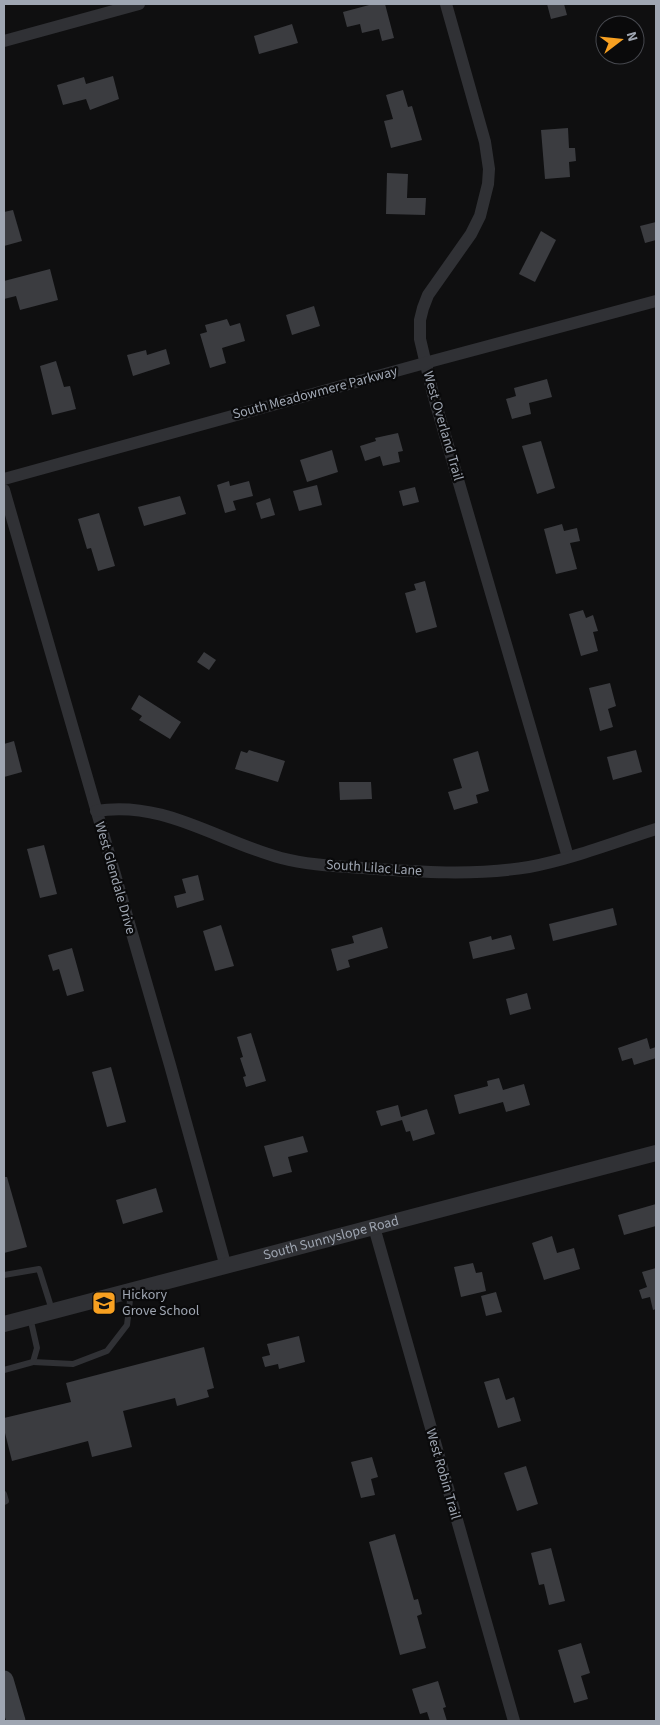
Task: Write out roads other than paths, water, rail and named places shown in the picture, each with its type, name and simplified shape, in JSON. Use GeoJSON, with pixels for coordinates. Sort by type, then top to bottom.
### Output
{"type":"FeatureCollection","features":[{"type":"Feature","properties":{"kind":"main road"},"geometry":{"type":"LineString","coordinates":[[4,1680],[16,1721]]}},
{"type":"Feature","properties":{"kind":"street"},"geometry":{"type":"LineString","coordinates":[[4,41],[139,4]]}},
{"type":"Feature","properties":{"kind":"street","name":"West Overland Trail"},"geometry":{"type":"LineString","coordinates":[[446,4],[485,142],[489,169],[488,184],[480,216],[471,234],[428,295],[423,308],[419,332],[433,394],[568,857]]}},
{"type":"Feature","properties":{"kind":"street","name":"South Meadowmere Parkway"},"geometry":{"type":"LineString","coordinates":[[4,479],[656,301]]}},
{"type":"Feature","properties":{"kind":"street","name":"West Glendale Drive"},"geometry":{"type":"LineString","coordinates":[[4,490],[226,1266]]}},
{"type":"Feature","properties":{"kind":"street","name":"South Lilac Lane"},"geometry":{"type":"LineString","coordinates":[[96,811],[115,808],[156,812],[172,816],[260,852],[309,864],[395,870],[485,871],[530,867],[656,829]]}},
{"type":"Feature","properties":{"kind":"street","name":"South Sunnyslope Road"},"geometry":{"type":"LineString","coordinates":[[4,1324],[656,1152]]}},
{"type":"Feature","properties":{"kind":"street","name":"West Robin Trail"},"geometry":{"type":"LineString","coordinates":[[374,1227],[514,1721]]}},
{"type":"Feature","properties":{"kind":"lane"},"geometry":{"type":"LineString","coordinates":[[4,1275],[39,1269],[52,1312]]}},
{"type":"Feature","properties":{"kind":"lane"},"geometry":{"type":"LineString","coordinates":[[4,1370],[33,1362],[73,1364],[107,1352],[127,1325],[132,1291]]}},
{"type":"Feature","properties":{"kind":"lane"},"geometry":{"type":"LineString","coordinates":[[30,1317],[37,1348],[33,1362]]}},
{"type":"Feature","properties":{"kind":"lane"},"geometry":{"type":"LineString","coordinates":[[4,1494],[6,1501],[4,1502]]}},
{"type":"Feature","properties":{"kind":"place","name":"Hickory Grove School"},"geometry":{"type":"Point","coordinates":[104,1303]}}]}
